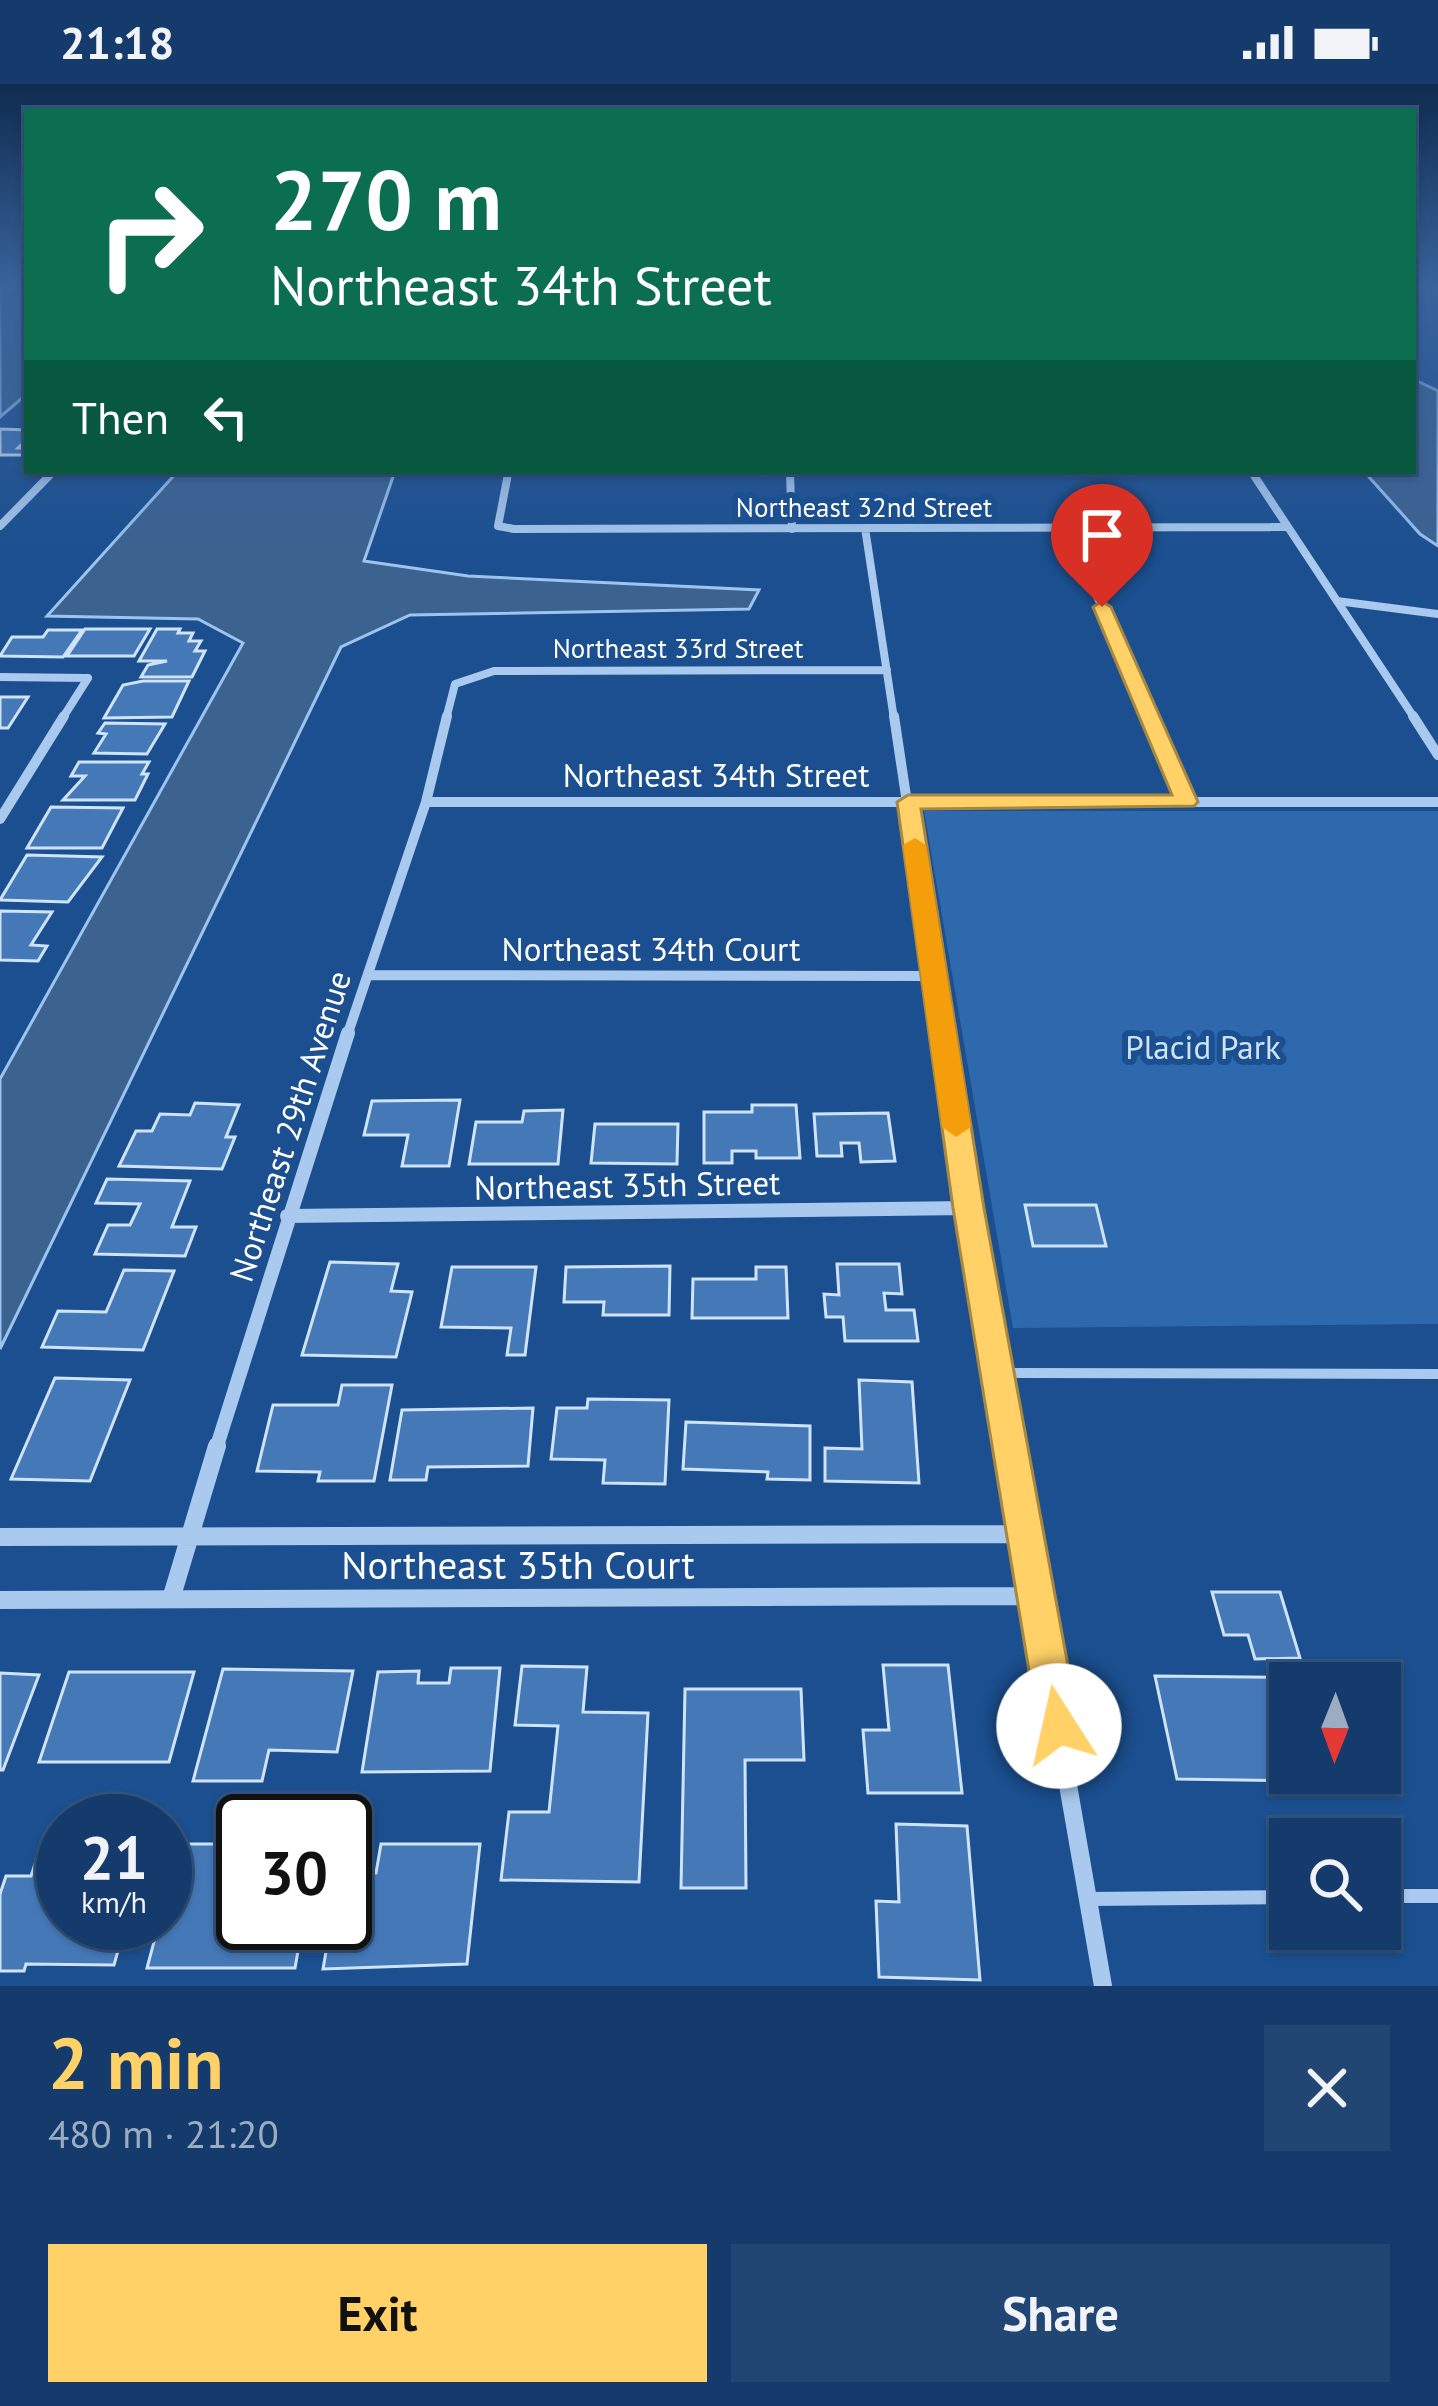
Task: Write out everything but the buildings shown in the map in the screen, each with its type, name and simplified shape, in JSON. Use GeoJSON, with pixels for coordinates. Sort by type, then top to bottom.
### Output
{"type":"FeatureCollection","features":[{"type":"Feature","properties":{"kind":"street"},"geometry":{"type":"LineString","coordinates":[[0,526],[51,474]]}},
{"type":"Feature","properties":{"kind":"street","name":"Northeast 32nd Street"},"geometry":{"type":"LineString","coordinates":[[508,474],[498,526],[1287,527]]}},
{"type":"Feature","properties":{"kind":"street"},"geometry":{"type":"LineString","coordinates":[[790,474],[792,529]]}},
{"type":"Feature","properties":{"kind":"street"},"geometry":{"type":"LineString","coordinates":[[1253,474],[1438,755]]}},
{"type":"Feature","properties":{"kind":"street"},"geometry":{"type":"LineString","coordinates":[[865,528],[968,1208],[1103,1986]]}},
{"type":"Feature","properties":{"kind":"street"},"geometry":{"type":"LineString","coordinates":[[1068,529],[1186,802]]}},
{"type":"Feature","properties":{"kind":"street"},"geometry":{"type":"LineString","coordinates":[[1337,601],[1438,614]]}},
{"type":"Feature","properties":{"kind":"street","name":"Northeast 33rd Street"},"geometry":{"type":"LineString","coordinates":[[469,677],[494,670],[887,670]]}},
{"type":"Feature","properties":{"kind":"street"},"geometry":{"type":"LineString","coordinates":[[0,677],[88,678],[0,819]]}},
{"type":"Feature","properties":{"kind":"street","name":"Northeast 29th Avenue"},"geometry":{"type":"LineString","coordinates":[[171,1599],[287,1216],[426,802],[455,684],[469,677]]}},
{"type":"Feature","properties":{"kind":"street","name":"Northeast 34th Street"},"geometry":{"type":"LineString","coordinates":[[426,802],[1438,802]]}},
{"type":"Feature","properties":{"kind":"street","name":"Northeast 34th Court"},"geometry":{"type":"LineString","coordinates":[[368,975],[934,976]]}},
{"type":"Feature","properties":{"kind":"street","name":"Northeast 35th Street"},"geometry":{"type":"LineString","coordinates":[[287,1216],[968,1208]]}},
{"type":"Feature","properties":{"kind":"street","name":"Northeast 35th Court"},"geometry":{"type":"LineString","coordinates":[[0,1537],[1026,1534]]}},
{"type":"Feature","properties":{"kind":"street","name":"Northeast 35th Court"},"geometry":{"type":"LineString","coordinates":[[0,1600],[1037,1596]]}},
{"type":"Feature","properties":{"kind":"lane"},"geometry":{"type":"LineString","coordinates":[[998,1373],[1438,1374]]}},
{"type":"Feature","properties":{"kind":"lane"},"geometry":{"type":"LineString","coordinates":[[1401,1896],[1438,1896]]}},
{"type":"Feature","properties":{"kind":"lane"},"geometry":{"type":"LineString","coordinates":[[1088,1899],[1269,1897]]}},
{"type":"Feature","properties":{"kind":"green space","name":"Placid Park"},"geometry":{"type":"Polygon","coordinates":[[[924,811],[1438,811],[1438,1324],[1013,1328],[924,811]]]}},
{"type":"Feature","properties":{"kind":"shaded area"},"geometry":{"type":"Polygon","coordinates":[[[0,378],[24,378],[24,397],[0,417],[0,378]]]}},
{"type":"Feature","properties":{"kind":"shaded area"},"geometry":{"type":"Polygon","coordinates":[[[1416,380],[1438,391],[1438,546],[1420,534],[1369,477],[1416,474],[1416,380]]]}},
{"type":"Feature","properties":{"kind":"shaded area"},"geometry":{"type":"Polygon","coordinates":[[[175,474],[394,474],[364,561],[468,576],[759,590],[749,609],[410,615],[341,647],[0,1349],[0,1079],[243,643],[198,619],[47,616],[175,474]]]}},
{"type":"Feature","properties":{"kind":"slow traffic"},"geometry":{"type":"LineString","coordinates":[[915,845],[956,1127]]}},
{"type":"Feature","properties":{"kind":"route"},"geometry":{"type":"LineString","coordinates":[[1059,1726],[968,1208],[908,802],[1186,802],[1102,607]]}}]}
